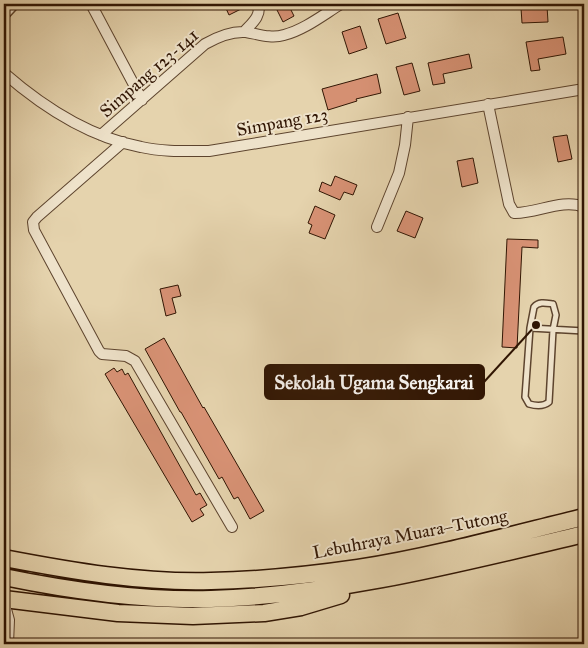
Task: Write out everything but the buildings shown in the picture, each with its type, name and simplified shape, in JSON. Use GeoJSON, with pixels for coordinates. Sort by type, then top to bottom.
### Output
{"type":"FeatureCollection","features":[{"type":"Feature","properties":{"kind":"highway","name":"Lebuhraya Muara–Tutong"},"geometry":{"type":"LineString","coordinates":[[4,558],[58,569],[111,576],[210,581],[256,578],[359,568],[482,542],[584,517]]}},
{"type":"Feature","properties":{"kind":"highway","name":"Lebuhraya Muara–Tutong"},"geometry":{"type":"LineString","coordinates":[[4,577],[56,588],[110,595],[210,599],[257,596],[356,585],[420,573],[584,534]]}},
{"type":"Feature","properties":{"kind":"highway"},"geometry":{"type":"LineString","coordinates":[[4,601],[118,614],[193,616],[264,613],[301,607],[338,597],[356,585]]}},
{"type":"Feature","properties":{"kind":"street"},"geometry":{"type":"LineString","coordinates":[[91,4],[142,100]]}},
{"type":"Feature","properties":{"kind":"street"},"geometry":{"type":"LineString","coordinates":[[258,4],[260,9],[258,15],[244,32],[265,36],[282,36],[298,30],[341,4]]}},
{"type":"Feature","properties":{"kind":"street","name":"Simpang 123-141"},"geometry":{"type":"LineString","coordinates":[[101,136],[205,44],[215,38],[244,32]]}},
{"type":"Feature","properties":{"kind":"street","name":"Simpang 123"},"geometry":{"type":"LineString","coordinates":[[4,73],[26,93],[71,122],[101,136],[140,147],[169,150],[209,151],[584,89]]}},
{"type":"Feature","properties":{"kind":"street"},"geometry":{"type":"LineString","coordinates":[[488,104],[509,204],[514,213],[568,204],[578,204],[584,207]]}},
{"type":"Feature","properties":{"kind":"street"},"geometry":{"type":"LineString","coordinates":[[377,227],[399,173],[408,117]]}},
{"type":"Feature","properties":{"kind":"street"},"geometry":{"type":"LineString","coordinates":[[123,142],[37,217],[33,222],[34,230],[99,351],[102,354],[126,356],[135,360],[232,527]]}},
{"type":"Feature","properties":{"kind":"street"},"geometry":{"type":"LineString","coordinates":[[4,601],[9,620],[8,644]]}},
{"type":"Feature","properties":{"kind":"street"},"geometry":{"type":"LineString","coordinates":[[9,620],[22,602]]}},
{"type":"Feature","properties":{"kind":"lane"},"geometry":{"type":"LineString","coordinates":[[4,18],[17,4]]}},
{"type":"Feature","properties":{"kind":"lane"},"geometry":{"type":"LineString","coordinates":[[539,303],[552,304],[556,314],[553,330],[548,402],[543,406],[529,404],[525,397],[530,328],[534,307],[539,303]]}},
{"type":"Feature","properties":{"kind":"lane"},"geometry":{"type":"LineString","coordinates":[[530,328],[584,331]]}},
{"type":"Feature","properties":{"kind":"place","name":"Sekolah Ugama Sengkarai"},"geometry":{"type":"Point","coordinates":[536,325]}}]}
